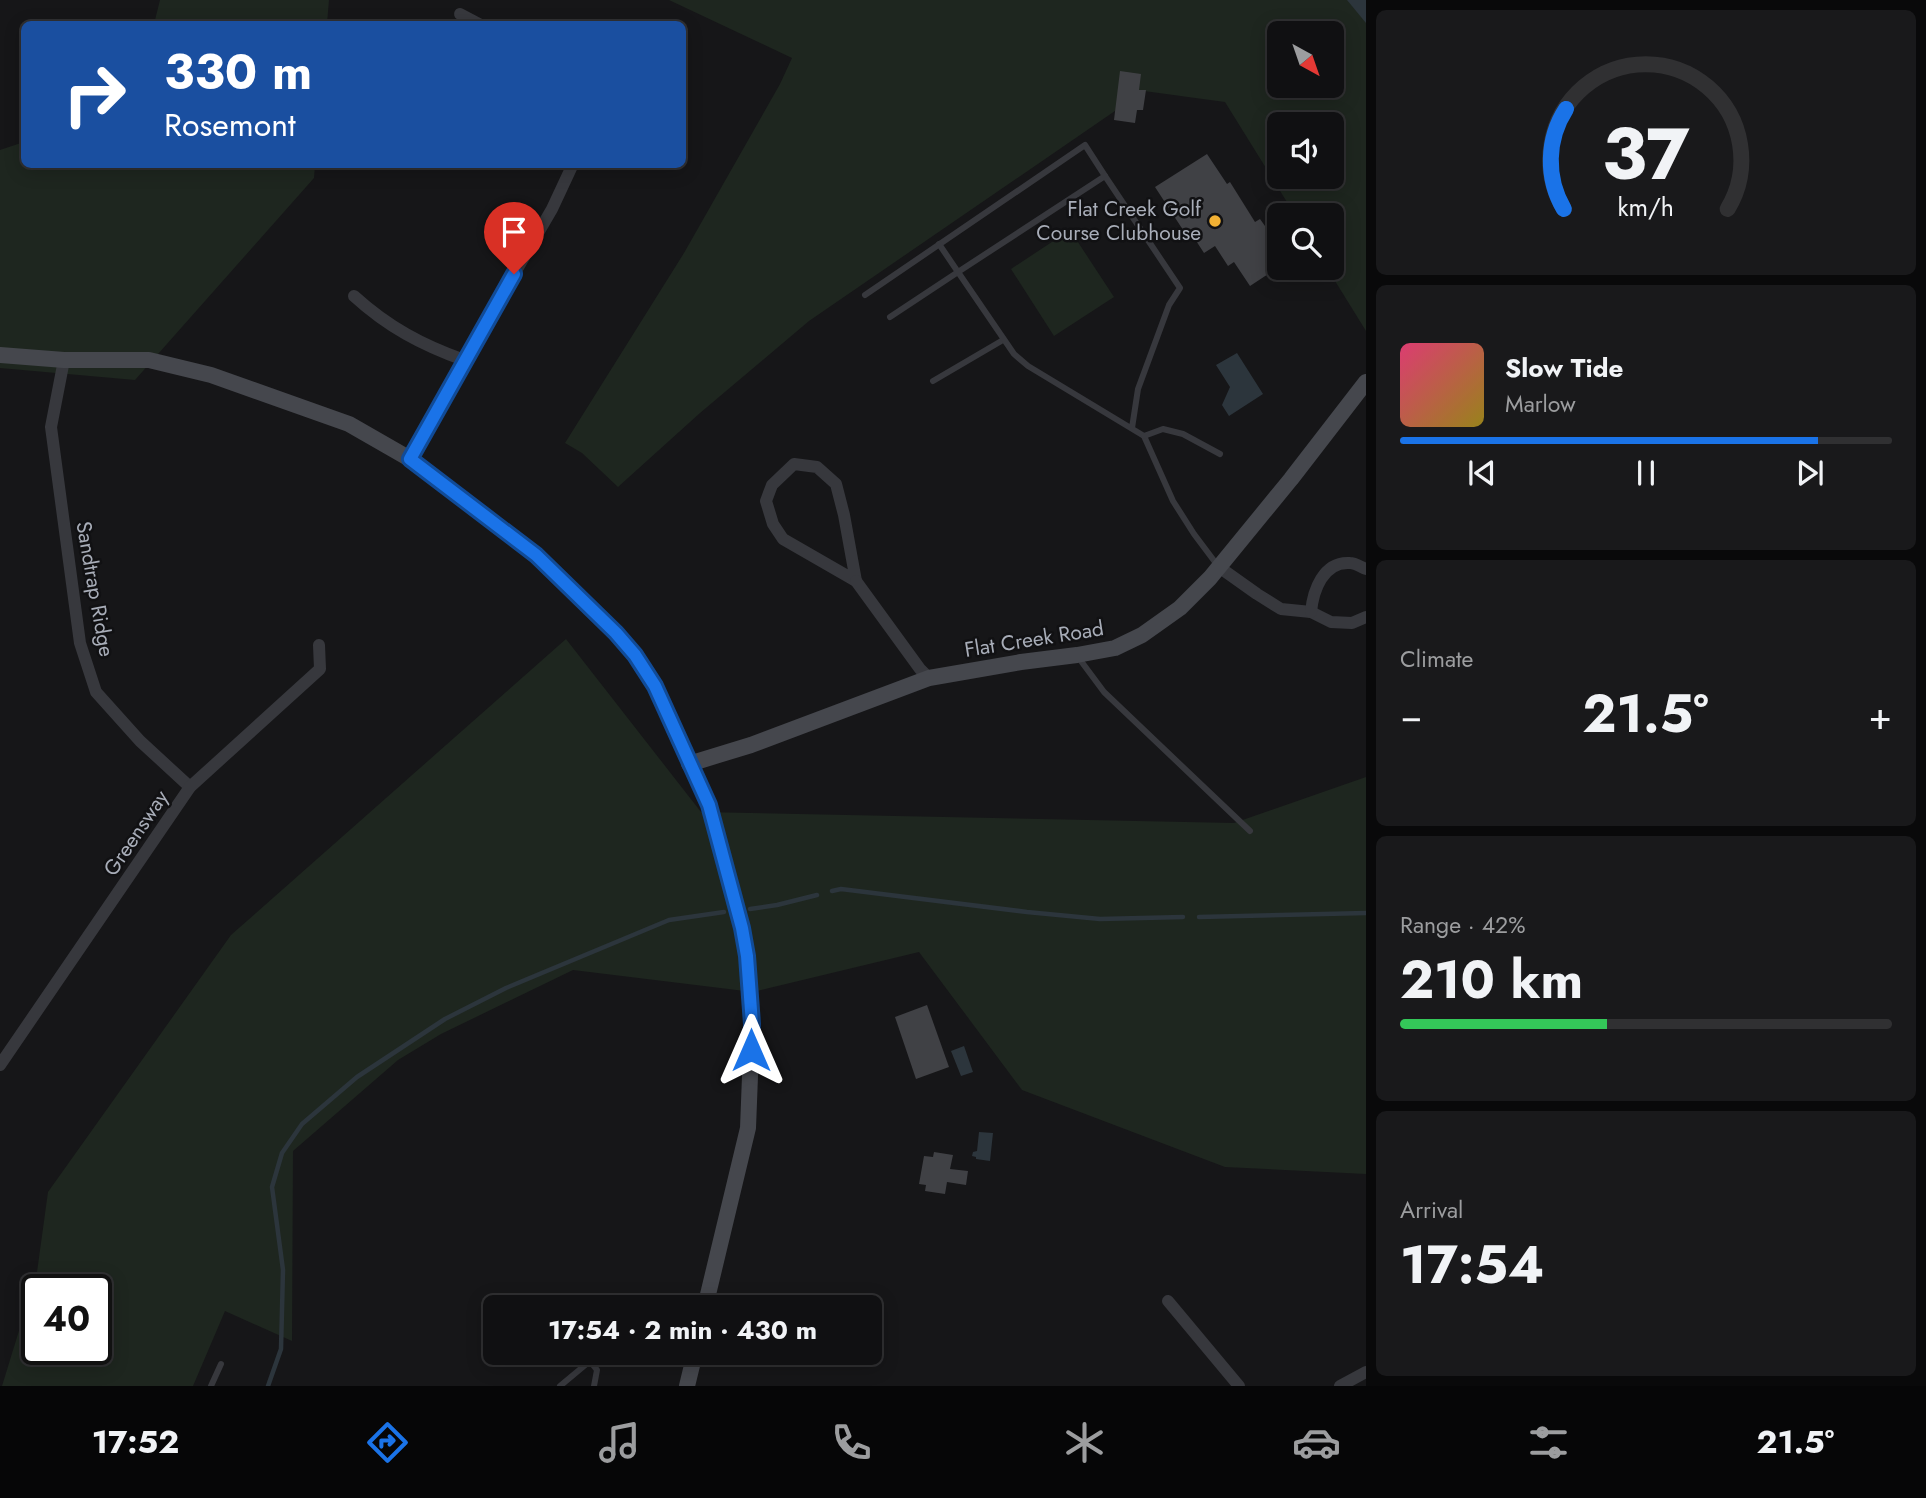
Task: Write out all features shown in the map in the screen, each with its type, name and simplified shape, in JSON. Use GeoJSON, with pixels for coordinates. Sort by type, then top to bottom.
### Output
{"type":"FeatureCollection","features":[{"type":"Feature","properties":{"kind":"street"},"geometry":{"type":"LineString","coordinates":[[460,14],[473,21]]}},
{"type":"Feature","properties":{"kind":"street"},"geometry":{"type":"LineString","coordinates":[[410,459],[552,209],[571,168]]}},
{"type":"Feature","properties":{"kind":"street"},"geometry":{"type":"LineString","coordinates":[[354,296],[376,316],[405,334],[464,360]]}},
{"type":"Feature","properties":{"kind":"street"},"geometry":{"type":"LineString","coordinates":[[0,355],[64,360],[149,360],[211,375],[349,424],[410,459],[536,555],[635,655],[655,686],[709,805],[747,956],[752,1024],[748,1128],[708,1295]]}},
{"type":"Feature","properties":{"kind":"street","name":"Sandtrap Ridge"},"geometry":{"type":"LineString","coordinates":[[64,360],[51,427],[80,643],[96,692],[140,741],[190,787]]}},
{"type":"Feature","properties":{"kind":"street","name":"Flat Creek Road"},"geometry":{"type":"LineString","coordinates":[[689,764],[751,745],[929,678],[1115,648],[1142,635],[1180,608],[1219,567],[1366,382]]}},
{"type":"Feature","properties":{"kind":"street"},"geometry":{"type":"LineString","coordinates":[[856,581],[836,484],[817,467],[794,464],[772,485],[766,501],[773,524],[783,539],[856,581],[929,678]]}},
{"type":"Feature","properties":{"kind":"street"},"geometry":{"type":"LineString","coordinates":[[1311,612],[1312,599],[1319,581],[1332,566],[1350,563],[1366,569]]}},
{"type":"Feature","properties":{"kind":"street"},"geometry":{"type":"LineString","coordinates":[[1219,567],[1281,609],[1311,612],[1331,622],[1352,623],[1366,617]]}},
{"type":"Feature","properties":{"kind":"street","name":"Greensway"},"geometry":{"type":"LineString","coordinates":[[0,1065],[190,787],[320,669],[319,645]]}},
{"type":"Feature","properties":{"kind":"street"},"geometry":{"type":"LineString","coordinates":[[1168,1301],[1239,1386]]}},
{"type":"Feature","properties":{"kind":"street"},"geometry":{"type":"LineString","coordinates":[[687,1386],[692,1365]]}},
{"type":"Feature","properties":{"kind":"street"},"geometry":{"type":"LineString","coordinates":[[1340,1386],[1366,1372]]}},
{"type":"Feature","properties":{"kind":"lane"},"geometry":{"type":"LineString","coordinates":[[865,295],[1085,145],[1180,288],[1169,305],[1138,389],[1132,428]]}},
{"type":"Feature","properties":{"kind":"lane"},"geometry":{"type":"LineString","coordinates":[[890,317],[1105,177]]}},
{"type":"Feature","properties":{"kind":"lane"},"geometry":{"type":"LineString","coordinates":[[939,244],[1014,354],[1028,366],[1144,436],[1173,501],[1219,567]]}},
{"type":"Feature","properties":{"kind":"lane"},"geometry":{"type":"LineString","coordinates":[[933,381],[1003,340]]}},
{"type":"Feature","properties":{"kind":"lane"},"geometry":{"type":"LineString","coordinates":[[1144,436],[1163,429],[1183,433],[1220,454]]}},
{"type":"Feature","properties":{"kind":"lane"},"geometry":{"type":"LineString","coordinates":[[1077,655],[1104,692],[1250,831]]}},
{"type":"Feature","properties":{"kind":"lane"},"geometry":{"type":"LineString","coordinates":[[561,1386],[590,1361],[597,1370],[594,1386]]}},
{"type":"Feature","properties":{"kind":"lane"},"geometry":{"type":"LineString","coordinates":[[211,1386],[221,1364]]}},
{"type":"Feature","properties":{"kind":"shaded area"},"geometry":{"type":"Polygon","coordinates":[[[160,0],[329,0],[327,21],[155,21],[160,0]]]}},
{"type":"Feature","properties":{"kind":"shaded area"},"geometry":{"type":"Polygon","coordinates":[[[669,0],[1366,0],[1366,331],[1334,280],[1344,280],[1344,203],[1288,203],[1279,189],[1344,189],[1344,112],[1267,112],[1267,170],[1225,102],[1144,91],[809,321],[618,487],[582,453],[565,443],[684,253],[792,58],[669,0]]]}},
{"type":"Feature","properties":{"kind":"shaded area"},"geometry":{"type":"Polygon","coordinates":[[[1347,0],[1366,0],[1366,23],[1347,0]]]}},
{"type":"Feature","properties":{"kind":"shaded area"},"geometry":{"type":"Polygon","coordinates":[[[21,143],[21,168],[315,168],[314,178],[135,380],[0,368],[0,150],[21,143]]]}},
{"type":"Feature","properties":{"kind":"shaded area"},"geometry":{"type":"Polygon","coordinates":[[[1070,230],[1114,297],[1054,336],[1011,269],[1070,230]]]}},
{"type":"Feature","properties":{"kind":"shaded area"},"geometry":{"type":"Polygon","coordinates":[[[1237,353],[1263,394],[1229,416],[1222,405],[1230,387],[1216,365],[1237,353]]]}},
{"type":"Feature","properties":{"kind":"shaded area"},"geometry":{"type":"Polygon","coordinates":[[[566,639],[701,812],[1234,823],[1366,777],[1366,1174],[1225,1167],[1022,1090],[919,952],[753,992],[573,970],[441,1034],[398,1060],[293,1151],[292,1341],[225,1311],[193,1386],[2,1386],[21,1324],[21,1365],[112,1365],[112,1274],[36,1274],[48,1192],[231,935],[566,639]]]}},
{"type":"Feature","properties":{"kind":"shaded area"},"geometry":{"type":"Polygon","coordinates":[[[964,1046],[973,1072],[961,1076],[951,1051],[964,1046]]]}},
{"type":"Feature","properties":{"kind":"shaded area"},"geometry":{"type":"Polygon","coordinates":[[[979,1132],[993,1133],[990,1161],[972,1156],[973,1152],[977,1151],[979,1132]]]}},
{"type":"Feature","properties":{"kind":"building"},"geometry":{"type":"Polygon","coordinates":[[[1120,71],[1141,74],[1139,90],[1146,90],[1143,110],[1137,110],[1135,123],[1114,120],[1120,71]]]}},
{"type":"Feature","properties":{"kind":"building","name":"Flat Creek Golf Course Clubhouse"},"geometry":{"type":"Polygon","coordinates":[[[1207,154],[1227,184],[1230,182],[1255,222],[1260,219],[1267,229],[1267,275],[1250,286],[1234,262],[1228,266],[1215,246],[1204,253],[1189,230],[1185,233],[1155,187],[1207,154]]]}},
{"type":"Feature","properties":{"kind":"building"},"geometry":{"type":"Polygon","coordinates":[[[927,1005],[949,1067],[916,1079],[895,1017],[927,1005]]]}},
{"type":"Feature","properties":{"kind":"building"},"geometry":{"type":"Polygon","coordinates":[[[934,1152],[953,1155],[950,1169],[968,1171],[966,1185],[947,1182],[945,1194],[925,1191],[926,1185],[919,1184],[924,1156],[933,1157],[934,1152]]]}},
{"type":"Feature","properties":{"kind":"waterway"},"geometry":{"type":"LineString","coordinates":[[832,891],[841,889],[1100,919],[1183,917]]}},
{"type":"Feature","properties":{"kind":"waterway"},"geometry":{"type":"LineString","coordinates":[[750,909],[817,895]]}},
{"type":"Feature","properties":{"kind":"waterway"},"geometry":{"type":"LineString","coordinates":[[268,1386],[281,1349],[283,1270],[272,1187],[282,1153],[302,1124],[357,1077],[445,1019],[506,988],[669,920],[724,912]]}},
{"type":"Feature","properties":{"kind":"waterway"},"geometry":{"type":"LineString","coordinates":[[1199,917],[1366,913]]}},
{"type":"Feature","properties":{"kind":"place","name":"Flat Creek Golf Course Clubhouse"},"geometry":{"type":"Point","coordinates":[1215,221]}},
{"type":"Feature","properties":{"kind":"route"},"geometry":{"type":"LineString","coordinates":[[514,274],[410,459],[536,555],[616,633],[635,655],[655,686],[709,805],[742,928],[747,956],[752,1024],[751,1050]]}}]}
